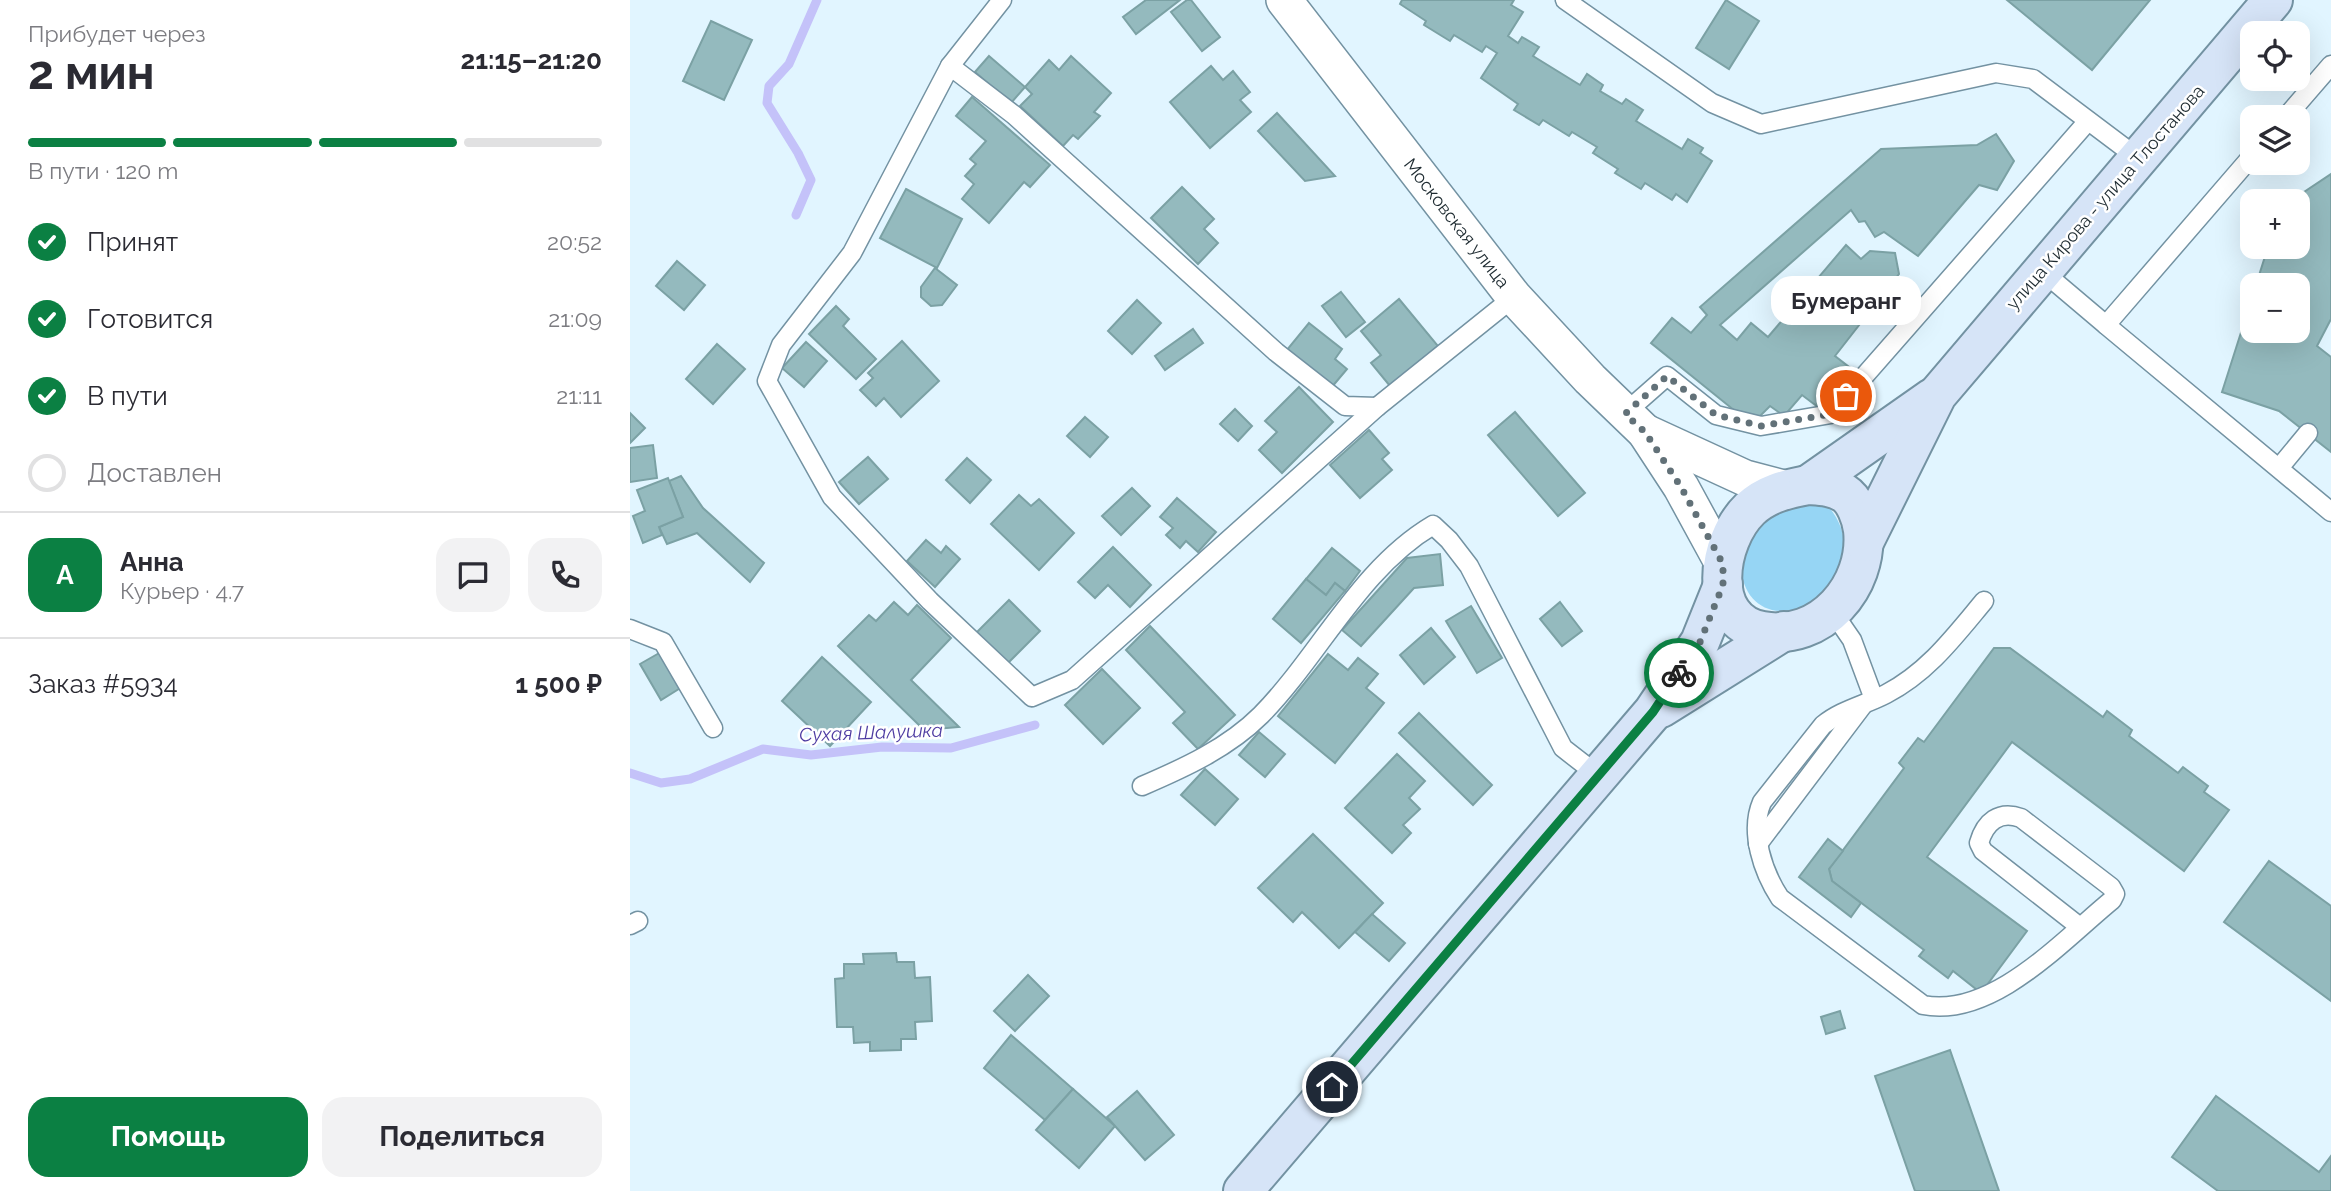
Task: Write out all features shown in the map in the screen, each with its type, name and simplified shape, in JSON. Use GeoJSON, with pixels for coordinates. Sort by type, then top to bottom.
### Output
{"type":"FeatureCollection","features":[{"type":"Feature","properties":{"kind":"main road","name":"улица Кирова - улица Тлостанова"},"geometry":{"type":"LineString","coordinates":[[1937,395],[2273,0]]}},
{"type":"Feature","properties":{"kind":"main road"},"geometry":{"type":"LineString","coordinates":[[1798,487],[1937,395]]}},
{"type":"Feature","properties":{"kind":"main road"},"geometry":{"type":"LineString","coordinates":[[1723,574],[1727,605],[1738,622],[1766,632],[1784,631],[1818,621],[1832,611],[1856,581],[1864,542],[1937,395]]}},
{"type":"Feature","properties":{"kind":"main road"},"geometry":{"type":"LineString","coordinates":[[1243,1191],[1653,712],[1700,642],[1737,525],[1768,496],[1798,487],[1829,486],[1846,494],[1862,522],[1864,542]]}},
{"type":"Feature","properties":{"kind":"main road"},"geometry":{"type":"LineString","coordinates":[[1653,712],[1784,631]]}},
{"type":"Feature","properties":{"kind":"street","name":"Московская улица"},"geometry":{"type":"LineString","coordinates":[[1284,0],[1514,296],[1635,423]]}},
{"type":"Feature","properties":{"kind":"street"},"geometry":{"type":"LineString","coordinates":[[1635,423],[1745,478],[1798,487]]}},
{"type":"Feature","properties":{"kind":"street"},"geometry":{"type":"LineString","coordinates":[[1635,423],[1681,487],[1723,574]]}},
{"type":"Feature","properties":{"kind":"lane"},"geometry":{"type":"LineString","coordinates":[[1002,0],[950,66],[852,253],[781,345],[767,381],[832,497],[930,601],[1032,697],[1072,680],[1377,407],[1514,296]]}},
{"type":"Feature","properties":{"kind":"lane"},"geometry":{"type":"LineString","coordinates":[[1565,0],[1712,103],[1761,124],[1996,73],[2033,79],[2138,158]]}},
{"type":"Feature","properties":{"kind":"lane"},"geometry":{"type":"LineString","coordinates":[[2296,105],[2331,65]]}},
{"type":"Feature","properties":{"kind":"lane"},"geometry":{"type":"LineString","coordinates":[[950,66],[1014,115],[1276,352],[1345,406],[1377,407]]}},
{"type":"Feature","properties":{"kind":"lane"},"geometry":{"type":"LineString","coordinates":[[1635,423],[1667,376],[1716,415],[1761,426],[1831,414],[2088,121]]}},
{"type":"Feature","properties":{"kind":"lane"},"geometry":{"type":"LineString","coordinates":[[2106,325],[2240,170]]}},
{"type":"Feature","properties":{"kind":"lane"},"geometry":{"type":"LineString","coordinates":[[2041,270],[2331,512]]}},
{"type":"Feature","properties":{"kind":"lane"},"geometry":{"type":"LineString","coordinates":[[2279,468],[2308,433]]}},
{"type":"Feature","properties":{"kind":"lane"},"geometry":{"type":"LineString","coordinates":[[1142,786],[1230,743],[1262,714],[1385,563],[1411,538],[1433,525],[1449,540],[1469,566],[1563,747],[1599,776]]}},
{"type":"Feature","properties":{"kind":"lane"},"geometry":{"type":"LineString","coordinates":[[1984,601],[1935,660],[1913,677],[1868,702],[1758,844],[1771,884],[1780,898],[1923,1005],[1939,1008],[1956,1006],[2011,984],[2112,900],[2115,894],[2112,887],[2021,818],[2010,814],[1995,817],[1982,833],[1979,843],[1983,851],[2080,926]]}},
{"type":"Feature","properties":{"kind":"lane"},"geometry":{"type":"LineString","coordinates":[[1832,611],[1852,640],[1868,702]]}},
{"type":"Feature","properties":{"kind":"lane"},"geometry":{"type":"LineString","coordinates":[[630,629],[663,642],[713,728]]}},
{"type":"Feature","properties":{"kind":"shaded area"},"geometry":{"type":"Polygon","coordinates":[[[1795,502],[1828,506],[1836,517],[1844,541],[1842,565],[1831,587],[1819,600],[1795,610],[1772,610],[1762,606],[1747,590],[1743,579],[1742,556],[1751,529],[1795,502]]]}},
{"type":"Feature","properties":{"kind":"building"},"geometry":{"type":"Polygon","coordinates":[[[1146,0],[1180,0],[1136,34],[1123,17],[1146,0]]]}},
{"type":"Feature","properties":{"kind":"building"},"geometry":{"type":"Polygon","coordinates":[[[1191,0],[1220,37],[1202,51],[1171,12],[1191,0]]]}},
{"type":"Feature","properties":{"kind":"building"},"geometry":{"type":"Polygon","coordinates":[[[1402,0],[1514,0],[1511,5],[1523,12],[1508,36],[1518,43],[1522,37],[1539,47],[1533,56],[1580,85],[1587,74],[1603,85],[1600,91],[1622,104],[1626,99],[1643,110],[1636,121],[1682,149],[1688,139],[1703,148],[1700,153],[1712,161],[1687,202],[1676,194],[1672,200],[1645,183],[1641,189],[1615,173],[1618,169],[1593,153],[1597,147],[1572,132],[1569,136],[1543,120],[1539,125],[1514,110],[1518,104],[1481,78],[1497,53],[1486,46],[1482,52],[1454,35],[1450,41],[1424,25],[1426,21],[1400,4],[1402,0]]]}},
{"type":"Feature","properties":{"kind":"building"},"geometry":{"type":"Polygon","coordinates":[[[1726,0],[1759,21],[1729,69],[1696,48],[1726,0]]]}},
{"type":"Feature","properties":{"kind":"building"},"geometry":{"type":"Polygon","coordinates":[[[2007,0],[2150,0],[2092,70],[2007,0]]]}},
{"type":"Feature","properties":{"kind":"building"},"geometry":{"type":"Polygon","coordinates":[[[711,21],[752,40],[724,100],[683,81],[711,21]]]}},
{"type":"Feature","properties":{"kind":"building"},"geometry":{"type":"Polygon","coordinates":[[[989,56],[1025,87],[1011,103],[975,72],[989,56]]]}},
{"type":"Feature","properties":{"kind":"building"},"geometry":{"type":"Polygon","coordinates":[[[1071,56],[1111,93],[1094,112],[1100,116],[1078,139],[1073,135],[1063,146],[1020,106],[1032,94],[1025,87],[1049,60],[1059,70],[1071,56]]]}},
{"type":"Feature","properties":{"kind":"building"},"geometry":{"type":"Polygon","coordinates":[[[1211,66],[1223,80],[1233,71],[1250,92],[1240,100],[1251,112],[1210,148],[1170,102],[1211,66]]]}},
{"type":"Feature","properties":{"kind":"building"},"geometry":{"type":"Polygon","coordinates":[[[972,97],[1050,165],[1030,187],[1024,182],[989,223],[962,199],[974,184],[965,176],[976,164],[970,159],[986,141],[956,116],[972,97]]]}},
{"type":"Feature","properties":{"kind":"building"},"geometry":{"type":"Polygon","coordinates":[[[1277,113],[1335,176],[1305,181],[1258,131],[1277,113]]]}},
{"type":"Feature","properties":{"kind":"building"},"geometry":{"type":"Polygon","coordinates":[[[1996,134],[2014,161],[1997,190],[1979,185],[1918,256],[1884,232],[1875,237],[1865,221],[1859,222],[1851,210],[1720,325],[1737,340],[1751,323],[1768,337],[1846,245],[1861,259],[1870,251],[1895,253],[1899,274],[1835,356],[1853,370],[1822,410],[1802,395],[1784,416],[1770,406],[1755,421],[1735,411],[1651,343],[1672,318],[1691,333],[1707,315],[1700,307],[1881,149],[1977,145],[1996,134]]]}},
{"type":"Feature","properties":{"kind":"building"},"geometry":{"type":"Polygon","coordinates":[[[2331,174],[2331,319],[2317,346],[2331,357],[2331,452],[2279,411],[2222,392],[2240,336],[2240,343],[2310,343],[2310,273],[2260,273],[2264,259],[2310,259],[2308,189],[2331,174]]]}},
{"type":"Feature","properties":{"kind":"building"},"geometry":{"type":"Polygon","coordinates":[[[1182,187],[1214,219],[1204,229],[1218,243],[1198,264],[1151,218],[1182,187]]]}},
{"type":"Feature","properties":{"kind":"building"},"geometry":{"type":"Polygon","coordinates":[[[906,189],[962,219],[937,268],[880,238],[906,189]]]}},
{"type":"Feature","properties":{"kind":"building"},"geometry":{"type":"Polygon","coordinates":[[[677,261],[705,285],[684,310],[656,286],[677,261]]]}},
{"type":"Feature","properties":{"kind":"building"},"geometry":{"type":"Polygon","coordinates":[[[935,268],[957,285],[942,305],[931,306],[921,297],[921,287],[935,268]]]}},
{"type":"Feature","properties":{"kind":"building"},"geometry":{"type":"Polygon","coordinates":[[[1341,292],[1365,322],[1346,337],[1322,306],[1341,292]]]}},
{"type":"Feature","properties":{"kind":"building"},"geometry":{"type":"Polygon","coordinates":[[[1399,299],[1438,346],[1390,386],[1371,363],[1381,355],[1361,331],[1399,299]]]}},
{"type":"Feature","properties":{"kind":"building"},"geometry":{"type":"Polygon","coordinates":[[[1137,300],[1161,323],[1132,354],[1108,331],[1137,300]]]}},
{"type":"Feature","properties":{"kind":"building"},"geometry":{"type":"Polygon","coordinates":[[[836,306],[849,319],[843,326],[876,359],[856,379],[809,334],[836,306]]]}},
{"type":"Feature","properties":{"kind":"building"},"geometry":{"type":"Polygon","coordinates":[[[1309,323],[1342,349],[1335,359],[1347,369],[1331,388],[1286,351],[1309,323]]]}},
{"type":"Feature","properties":{"kind":"building"},"geometry":{"type":"Polygon","coordinates":[[[1193,329],[1203,343],[1165,370],[1155,356],[1193,329]]]}},
{"type":"Feature","properties":{"kind":"building"},"geometry":{"type":"Polygon","coordinates":[[[902,341],[939,381],[901,417],[884,398],[876,406],[860,390],[873,378],[868,373],[902,341]]]}},
{"type":"Feature","properties":{"kind":"building"},"geometry":{"type":"Polygon","coordinates":[[[806,342],[827,361],[804,387],[782,368],[806,342]]]}},
{"type":"Feature","properties":{"kind":"building"},"geometry":{"type":"Polygon","coordinates":[[[717,344],[745,369],[713,404],[686,379],[717,344]]]}},
{"type":"Feature","properties":{"kind":"building"},"geometry":{"type":"Polygon","coordinates":[[[1299,387],[1333,422],[1282,473],[1259,450],[1277,432],[1265,421],[1299,387]]]}},
{"type":"Feature","properties":{"kind":"building"},"geometry":{"type":"Polygon","coordinates":[[[1235,409],[1252,426],[1238,441],[1220,424],[1235,409]]]}},
{"type":"Feature","properties":{"kind":"building"},"geometry":{"type":"Polygon","coordinates":[[[1515,412],[1585,493],[1558,516],[1488,435],[1515,412]]]}},
{"type":"Feature","properties":{"kind":"building"},"geometry":{"type":"Polygon","coordinates":[[[630,413],[645,428],[630,443],[630,413]]]}},
{"type":"Feature","properties":{"kind":"building"},"geometry":{"type":"Polygon","coordinates":[[[1085,417],[1108,437],[1090,457],[1067,436],[1085,417]]]}},
{"type":"Feature","properties":{"kind":"building"},"geometry":{"type":"Polygon","coordinates":[[[1369,430],[1389,453],[1382,459],[1392,470],[1360,498],[1330,465],[1369,430]]]}},
{"type":"Feature","properties":{"kind":"building"},"geometry":{"type":"Polygon","coordinates":[[[653,445],[657,478],[630,482],[630,448],[653,445]]]}},
{"type":"Feature","properties":{"kind":"building"},"geometry":{"type":"Polygon","coordinates":[[[868,457],[888,479],[859,504],[839,482],[868,457]]]}},
{"type":"Feature","properties":{"kind":"building"},"geometry":{"type":"Polygon","coordinates":[[[967,458],[991,480],[970,503],[946,480],[967,458]]]}},
{"type":"Feature","properties":{"kind":"building"},"geometry":{"type":"Polygon","coordinates":[[[681,476],[703,508],[764,563],[750,582],[697,533],[667,544],[659,527],[683,517],[669,481],[681,476]]]}},
{"type":"Feature","properties":{"kind":"building"},"geometry":{"type":"Polygon","coordinates":[[[668,478],[683,517],[659,527],[662,535],[643,543],[633,516],[645,511],[637,490],[668,478]]]}},
{"type":"Feature","properties":{"kind":"building"},"geometry":{"type":"Polygon","coordinates":[[[1132,488],[1150,506],[1121,535],[1102,516],[1132,488]]]}},
{"type":"Feature","properties":{"kind":"building"},"geometry":{"type":"Polygon","coordinates":[[[1019,495],[1031,506],[1039,499],[1074,533],[1039,570],[991,524],[1019,495]]]}},
{"type":"Feature","properties":{"kind":"building"},"geometry":{"type":"Polygon","coordinates":[[[1177,498],[1216,532],[1198,552],[1186,541],[1180,548],[1166,535],[1173,528],[1160,517],[1177,498]]]}},
{"type":"Feature","properties":{"kind":"building"},"geometry":{"type":"Polygon","coordinates":[[[926,540],[941,553],[946,546],[960,559],[935,587],[907,561],[926,540]]]}},
{"type":"Feature","properties":{"kind":"building"},"geometry":{"type":"Polygon","coordinates":[[[1113,547],[1151,585],[1130,607],[1108,585],[1095,598],[1078,582],[1113,547]]]}},
{"type":"Feature","properties":{"kind":"building"},"geometry":{"type":"Polygon","coordinates":[[[1332,548],[1360,571],[1345,591],[1335,583],[1326,595],[1306,579],[1332,548]]]}},
{"type":"Feature","properties":{"kind":"building"},"geometry":{"type":"Polygon","coordinates":[[[1440,554],[1443,585],[1414,588],[1361,646],[1342,630],[1407,558],[1440,554]]]}},
{"type":"Feature","properties":{"kind":"building"},"geometry":{"type":"Polygon","coordinates":[[[1306,579],[1326,595],[1335,583],[1345,591],[1301,643],[1273,619],[1306,579]]]}},
{"type":"Feature","properties":{"kind":"building"},"geometry":{"type":"Polygon","coordinates":[[[1009,600],[1040,631],[1007,664],[976,633],[1009,600]]]}},
{"type":"Feature","properties":{"kind":"building"},"geometry":{"type":"Polygon","coordinates":[[[894,602],[908,615],[917,605],[951,638],[911,680],[959,727],[924,730],[838,646],[869,615],[876,621],[894,602]]]}},
{"type":"Feature","properties":{"kind":"building"},"geometry":{"type":"Polygon","coordinates":[[[1560,602],[1582,631],[1562,646],[1540,619],[1560,602]]]}},
{"type":"Feature","properties":{"kind":"building"},"geometry":{"type":"Polygon","coordinates":[[[1471,606],[1502,658],[1477,673],[1446,621],[1471,606]]]}},
{"type":"Feature","properties":{"kind":"building"},"geometry":{"type":"Polygon","coordinates":[[[1150,626],[1235,715],[1198,749],[1173,723],[1185,712],[1126,650],[1150,626]]]}},
{"type":"Feature","properties":{"kind":"building"},"geometry":{"type":"Polygon","coordinates":[[[1431,628],[1455,657],[1424,684],[1400,655],[1431,628]]]}},
{"type":"Feature","properties":{"kind":"building"},"geometry":{"type":"Polygon","coordinates":[[[1994,648],[2010,648],[2103,717],[2107,711],[2132,730],[2129,736],[2178,773],[2183,767],[2208,786],[2204,792],[2229,810],[2184,871],[2012,742],[1927,857],[2027,931],[1981,993],[1953,971],[1948,978],[1919,956],[1924,950],[1832,881],[1829,869],[1904,768],[1899,763],[1918,738],[1924,742],[1994,648]]]}},
{"type":"Feature","properties":{"kind":"building"},"geometry":{"type":"Polygon","coordinates":[[[661,652],[682,687],[661,700],[640,664],[661,652]]]}},
{"type":"Feature","properties":{"kind":"building"},"geometry":{"type":"Polygon","coordinates":[[[1328,654],[1348,670],[1358,658],[1378,674],[1366,688],[1384,703],[1335,763],[1278,716],[1328,654]]]}},
{"type":"Feature","properties":{"kind":"building"},"geometry":{"type":"Polygon","coordinates":[[[822,657],[871,702],[830,746],[782,701],[822,657]]]}},
{"type":"Feature","properties":{"kind":"building"},"geometry":{"type":"Polygon","coordinates":[[[1102,669],[1140,708],[1103,744],[1065,705],[1102,669]]]}},
{"type":"Feature","properties":{"kind":"building"},"geometry":{"type":"Polygon","coordinates":[[[1419,713],[1492,785],[1473,805],[1399,733],[1419,713]]]}},
{"type":"Feature","properties":{"kind":"building"},"geometry":{"type":"Polygon","coordinates":[[[1259,732],[1285,754],[1265,777],[1239,755],[1259,732]]]}},
{"type":"Feature","properties":{"kind":"building"},"geometry":{"type":"Polygon","coordinates":[[[1397,754],[1425,781],[1409,798],[1420,809],[1403,825],[1411,833],[1392,853],[1345,808],[1397,754]]]}},
{"type":"Feature","properties":{"kind":"building"},"geometry":{"type":"Polygon","coordinates":[[[1205,769],[1238,799],[1215,825],[1181,795],[1205,769]]]}},
{"type":"Feature","properties":{"kind":"building"},"geometry":{"type":"Polygon","coordinates":[[[1313,834],[1383,903],[1339,948],[1302,912],[1293,922],[1258,888],[1313,834]]]}},
{"type":"Feature","properties":{"kind":"building"},"geometry":{"type":"Polygon","coordinates":[[[1828,839],[1843,851],[1829,869],[1832,881],[1861,903],[1851,917],[1799,877],[1828,839]]]}},
{"type":"Feature","properties":{"kind":"building"},"geometry":{"type":"Polygon","coordinates":[[[2269,861],[2331,906],[2331,1001],[2224,922],[2269,861]]]}},
{"type":"Feature","properties":{"kind":"building"},"geometry":{"type":"Polygon","coordinates":[[[1372,914],[1405,943],[1389,961],[1355,932],[1372,914]]]}},
{"type":"Feature","properties":{"kind":"building"},"geometry":{"type":"Polygon","coordinates":[[[896,953],[897,962],[914,962],[915,978],[930,977],[932,1021],[915,1022],[916,1039],[901,1039],[901,1050],[870,1051],[870,1042],[854,1043],[853,1027],[837,1027],[835,979],[844,978],[844,964],[864,964],[863,954],[896,953]]]}},
{"type":"Feature","properties":{"kind":"building"},"geometry":{"type":"Polygon","coordinates":[[[1028,975],[1049,996],[1015,1031],[994,1011],[1028,975]]]}},
{"type":"Feature","properties":{"kind":"building"},"geometry":{"type":"Polygon","coordinates":[[[1840,1011],[1845,1028],[1826,1034],[1821,1017],[1840,1011]]]}},
{"type":"Feature","properties":{"kind":"building"},"geometry":{"type":"Polygon","coordinates":[[[1011,1035],[1073,1089],[1045,1120],[984,1068],[1011,1035]]]}},
{"type":"Feature","properties":{"kind":"building"},"geometry":{"type":"Polygon","coordinates":[[[1950,1050],[1999,1191],[1915,1191],[1875,1076],[1950,1050]]]}},
{"type":"Feature","properties":{"kind":"building"},"geometry":{"type":"Polygon","coordinates":[[[1073,1089],[1115,1126],[1079,1168],[1036,1130],[1073,1089]]]}},
{"type":"Feature","properties":{"kind":"building"},"geometry":{"type":"Polygon","coordinates":[[[1137,1091],[1174,1135],[1145,1160],[1107,1117],[1137,1091]]]}},
{"type":"Feature","properties":{"kind":"building"},"geometry":{"type":"Polygon","coordinates":[[[2216,1096],[2319,1172],[2331,1156],[2331,1191],[2218,1191],[2172,1157],[2216,1096]]]}},
{"type":"Feature","properties":{"kind":"waterway","name":"Сухая Шалушка"},"geometry":{"type":"LineString","coordinates":[[796,215],[811,180],[798,153],[767,103],[769,86],[789,64],[817,0]]}},
{"type":"Feature","properties":{"kind":"waterway","name":"Сухая Шалушка"},"geometry":{"type":"LineString","coordinates":[[630,773],[661,783],[690,779],[763,749],[811,755],[882,747],[951,748],[1035,725]]}},
{"type":"Feature","properties":{"kind":"way so far"},"geometry":{"type":"LineString","coordinates":[[1679,673],[1700,642],[1723,585],[1723,564],[1681,487],[1645,432],[1625,414],[1667,376],[1716,415],[1761,426],[1831,414],[1846,396]]}},
{"type":"Feature","properties":{"kind":"place","name":"Бумеранг"},"geometry":{"type":"Point","coordinates":[1846,396]}},
{"type":"Feature","properties":{"kind":"route"},"geometry":{"type":"LineString","coordinates":[[1332,1087],[1653,712],[1679,673]]}}]}
